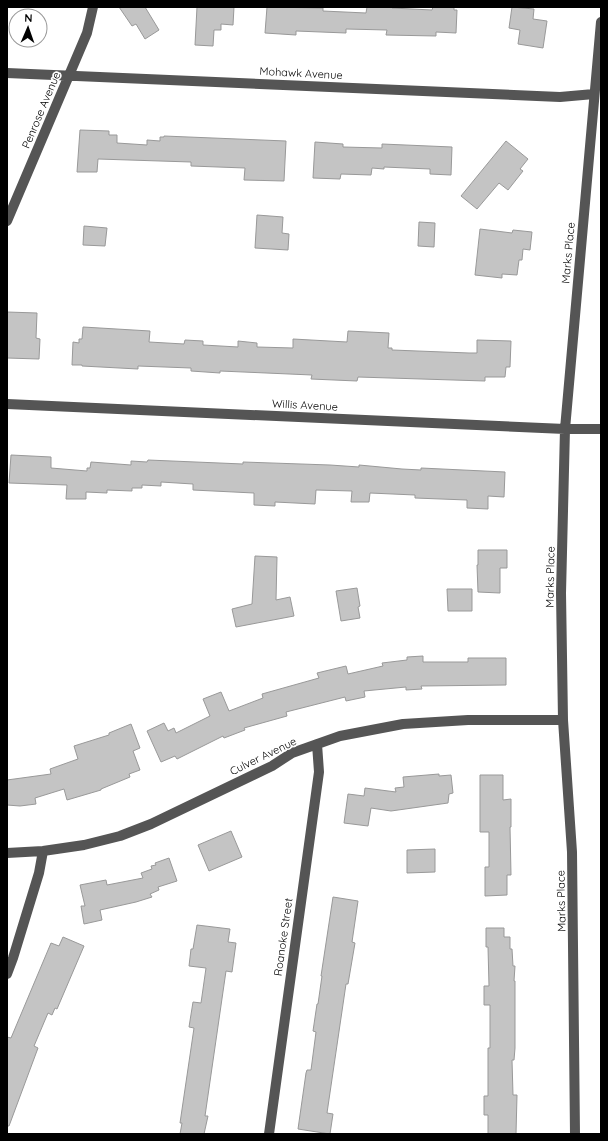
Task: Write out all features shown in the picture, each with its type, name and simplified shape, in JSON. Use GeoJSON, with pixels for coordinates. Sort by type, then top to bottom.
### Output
{"type":"FeatureCollection","features":[{"type":"Feature","properties":{"kind":"street","name":"Penrose Avenue"},"geometry":{"type":"LineString","coordinates":[[7,221],[87,33],[93,7]]}},
{"type":"Feature","properties":{"kind":"street","name":"Marks Place"},"geometry":{"type":"LineString","coordinates":[[575,1134],[572,852],[563,720],[561,593],[565,429],[601,22]]}},
{"type":"Feature","properties":{"kind":"street","name":"Mohawk Avenue"},"geometry":{"type":"LineString","coordinates":[[7,73],[560,97],[594,94]]}},
{"type":"Feature","properties":{"kind":"street","name":"Willis Avenue"},"geometry":{"type":"LineString","coordinates":[[7,404],[565,429],[601,429]]}},
{"type":"Feature","properties":{"kind":"street","name":"Culver Avenue"},"geometry":{"type":"LineString","coordinates":[[7,853],[43,851],[84,845],[120,836],[151,824],[272,766],[292,753],[340,736],[403,724],[468,720],[563,720]]}},
{"type":"Feature","properties":{"kind":"street","name":"Roanoke Street"},"geometry":{"type":"LineString","coordinates":[[269,1134],[319,772],[317,744]]}},
{"type":"Feature","properties":{"kind":"street"},"geometry":{"type":"LineString","coordinates":[[7,974],[39,873],[43,851]]}},
{"type":"Feature","properties":{"kind":"building"},"geometry":{"type":"Polygon","coordinates":[[[119,7],[145,7],[159,30],[145,39],[136,24],[132,26],[119,7]]]}},
{"type":"Feature","properties":{"kind":"building"},"geometry":{"type":"Polygon","coordinates":[[[197,7],[234,7],[233,25],[221,24],[221,30],[214,30],[213,46],[195,45],[197,7]]]}},
{"type":"Feature","properties":{"kind":"building"},"geometry":{"type":"Polygon","coordinates":[[[267,7],[323,8],[323,11],[366,13],[367,7],[432,10],[433,7],[454,7],[454,10],[457,10],[456,33],[436,32],[436,36],[386,35],[387,30],[346,29],[346,33],[296,31],[296,35],[265,33],[267,7]]]}},
{"type":"Feature","properties":{"kind":"building"},"geometry":{"type":"Polygon","coordinates":[[[512,7],[534,9],[533,19],[547,21],[543,48],[518,44],[520,30],[509,28],[512,7]]]}},
{"type":"Feature","properties":{"kind":"building"},"geometry":{"type":"Polygon","coordinates":[[[80,130],[109,131],[109,135],[117,135],[117,143],[147,145],[147,140],[160,141],[160,137],[164,136],[286,141],[284,181],[244,180],[245,168],[191,166],[191,162],[98,159],[97,172],[77,172],[80,130]]]}},
{"type":"Feature","properties":{"kind":"building"},"geometry":{"type":"Polygon","coordinates":[[[506,141],[528,159],[520,169],[523,171],[508,190],[499,183],[477,209],[461,196],[506,141]]]}},
{"type":"Feature","properties":{"kind":"building"},"geometry":{"type":"Polygon","coordinates":[[[315,142],[343,144],[343,147],[382,148],[382,144],[452,147],[451,175],[430,174],[430,169],[384,167],[384,169],[372,168],[371,175],[341,174],[340,179],[313,178],[315,142]]]}},
{"type":"Feature","properties":{"kind":"building"},"geometry":{"type":"Polygon","coordinates":[[[257,215],[283,217],[282,233],[289,234],[288,250],[255,248],[257,215]]]}},
{"type":"Feature","properties":{"kind":"building"},"geometry":{"type":"Polygon","coordinates":[[[419,222],[435,223],[434,247],[418,246],[419,222]]]}},
{"type":"Feature","properties":{"kind":"building"},"geometry":{"type":"Polygon","coordinates":[[[84,226],[107,228],[105,246],[83,245],[84,226]]]}},
{"type":"Feature","properties":{"kind":"building"},"geometry":{"type":"Polygon","coordinates":[[[480,229],[512,233],[513,230],[532,232],[530,250],[523,249],[522,260],[519,260],[517,275],[502,274],[502,278],[475,275],[480,229]]]}},
{"type":"Feature","properties":{"kind":"building"},"geometry":{"type":"Polygon","coordinates":[[[7,312],[37,313],[36,338],[40,339],[39,359],[7,358],[7,312]]]}},
{"type":"Feature","properties":{"kind":"building"},"geometry":{"type":"Polygon","coordinates":[[[83,327],[150,331],[149,342],[184,344],[185,340],[203,341],[203,345],[238,347],[238,341],[257,343],[257,347],[293,348],[293,339],[347,342],[348,331],[389,333],[388,348],[392,348],[392,350],[477,353],[477,340],[511,341],[510,367],[506,367],[505,377],[485,377],[485,381],[358,377],[357,381],[311,379],[312,375],[191,371],[191,368],[138,366],[138,369],[72,365],[73,342],[79,343],[79,339],[82,339],[83,327]]]}},
{"type":"Feature","properties":{"kind":"building"},"geometry":{"type":"Polygon","coordinates":[[[11,455],[51,457],[51,468],[87,471],[87,468],[90,468],[91,462],[131,465],[131,461],[147,462],[148,460],[359,467],[359,465],[421,470],[421,468],[505,472],[504,497],[488,496],[488,509],[467,508],[467,500],[415,498],[415,495],[370,493],[369,502],[351,502],[352,491],[316,490],[315,504],[275,502],[275,506],[254,505],[254,493],[193,490],[193,484],[161,482],[161,486],[142,485],[142,488],[132,488],[132,491],[107,490],[107,493],[86,492],[86,499],[66,499],[67,485],[9,483],[11,455]]]}},
{"type":"Feature","properties":{"kind":"building"},"geometry":{"type":"Polygon","coordinates":[[[478,550],[507,550],[507,568],[500,568],[500,593],[478,592],[478,550]]]}},
{"type":"Feature","properties":{"kind":"building"},"geometry":{"type":"Polygon","coordinates":[[[255,556],[277,557],[276,600],[290,597],[294,616],[236,627],[232,609],[252,604],[255,556]]]}},
{"type":"Feature","properties":{"kind":"building"},"geometry":{"type":"Polygon","coordinates":[[[357,588],[360,618],[341,621],[336,591],[357,588]]]}},
{"type":"Feature","properties":{"kind":"building"},"geometry":{"type":"Polygon","coordinates":[[[447,589],[472,589],[472,611],[448,611],[447,589]]]}},
{"type":"Feature","properties":{"kind":"building"},"geometry":{"type":"Polygon","coordinates":[[[423,656],[423,662],[468,662],[468,658],[506,658],[506,685],[421,686],[422,689],[406,690],[406,687],[364,691],[365,697],[346,701],[345,697],[286,712],[287,716],[244,728],[245,730],[224,738],[223,736],[177,759],[175,756],[161,762],[147,731],[164,723],[168,731],[174,728],[176,733],[210,716],[203,699],[221,692],[229,711],[263,698],[262,694],[319,678],[317,673],[346,666],[348,674],[383,666],[382,663],[407,660],[407,657],[423,656]]]}},
{"type":"Feature","properties":{"kind":"building"},"geometry":{"type":"Polygon","coordinates":[[[131,724],[140,748],[133,751],[140,770],[129,774],[130,777],[101,790],[67,800],[64,789],[35,798],[36,804],[20,806],[7,805],[7,780],[51,774],[50,769],[78,759],[74,746],[109,735],[109,733],[131,724]]]}},
{"type":"Feature","properties":{"kind":"building"},"geometry":{"type":"Polygon","coordinates":[[[439,774],[439,776],[451,775],[453,793],[449,794],[448,803],[391,811],[371,808],[368,826],[344,823],[348,794],[364,796],[365,788],[396,792],[395,788],[404,787],[403,777],[439,774]]]}},
{"type":"Feature","properties":{"kind":"building"},"geometry":{"type":"Polygon","coordinates":[[[480,775],[503,775],[503,800],[511,799],[511,875],[507,875],[507,895],[485,896],[485,867],[489,867],[489,832],[480,832],[480,775]]]}},
{"type":"Feature","properties":{"kind":"building"},"geometry":{"type":"Polygon","coordinates":[[[231,831],[242,857],[209,871],[198,845],[231,831]]]}},
{"type":"Feature","properties":{"kind":"building"},"geometry":{"type":"Polygon","coordinates":[[[435,849],[435,872],[407,873],[407,850],[435,849]]]}},
{"type":"Feature","properties":{"kind":"building"},"geometry":{"type":"Polygon","coordinates":[[[169,858],[177,881],[158,887],[159,890],[150,894],[152,897],[100,910],[102,920],[84,924],[81,906],[85,906],[80,885],[106,880],[107,885],[143,878],[141,873],[152,869],[151,866],[156,865],[155,863],[169,858]]]}},
{"type":"Feature","properties":{"kind":"building"},"geometry":{"type":"Polygon","coordinates":[[[333,897],[358,901],[352,942],[355,943],[348,984],[346,984],[327,1113],[333,1114],[330,1134],[298,1129],[306,1073],[307,1070],[311,1070],[316,1032],[313,1031],[333,897]]]}},
{"type":"Feature","properties":{"kind":"building"},"geometry":{"type":"Polygon","coordinates":[[[197,925],[230,929],[228,942],[236,943],[232,972],[226,971],[205,1116],[208,1116],[204,1134],[180,1134],[182,1123],[180,1123],[194,1028],[189,1027],[193,1002],[201,1003],[206,968],[189,966],[191,949],[193,949],[197,925]]]}},
{"type":"Feature","properties":{"kind":"building"},"geometry":{"type":"Polygon","coordinates":[[[486,928],[504,928],[504,937],[510,937],[510,949],[512,949],[513,966],[515,966],[515,1048],[514,1060],[512,1060],[513,1095],[517,1095],[516,1134],[488,1134],[488,1115],[484,1115],[484,1096],[488,1096],[488,1048],[490,1048],[490,1005],[484,1005],[484,986],[489,986],[486,928]]]}},
{"type":"Feature","properties":{"kind":"building"},"geometry":{"type":"Polygon","coordinates":[[[63,937],[84,946],[57,1009],[55,1008],[52,1015],[48,1013],[34,1046],[38,1048],[9,1126],[7,1126],[7,1037],[11,1038],[51,943],[59,946],[63,937]]]}}]}
